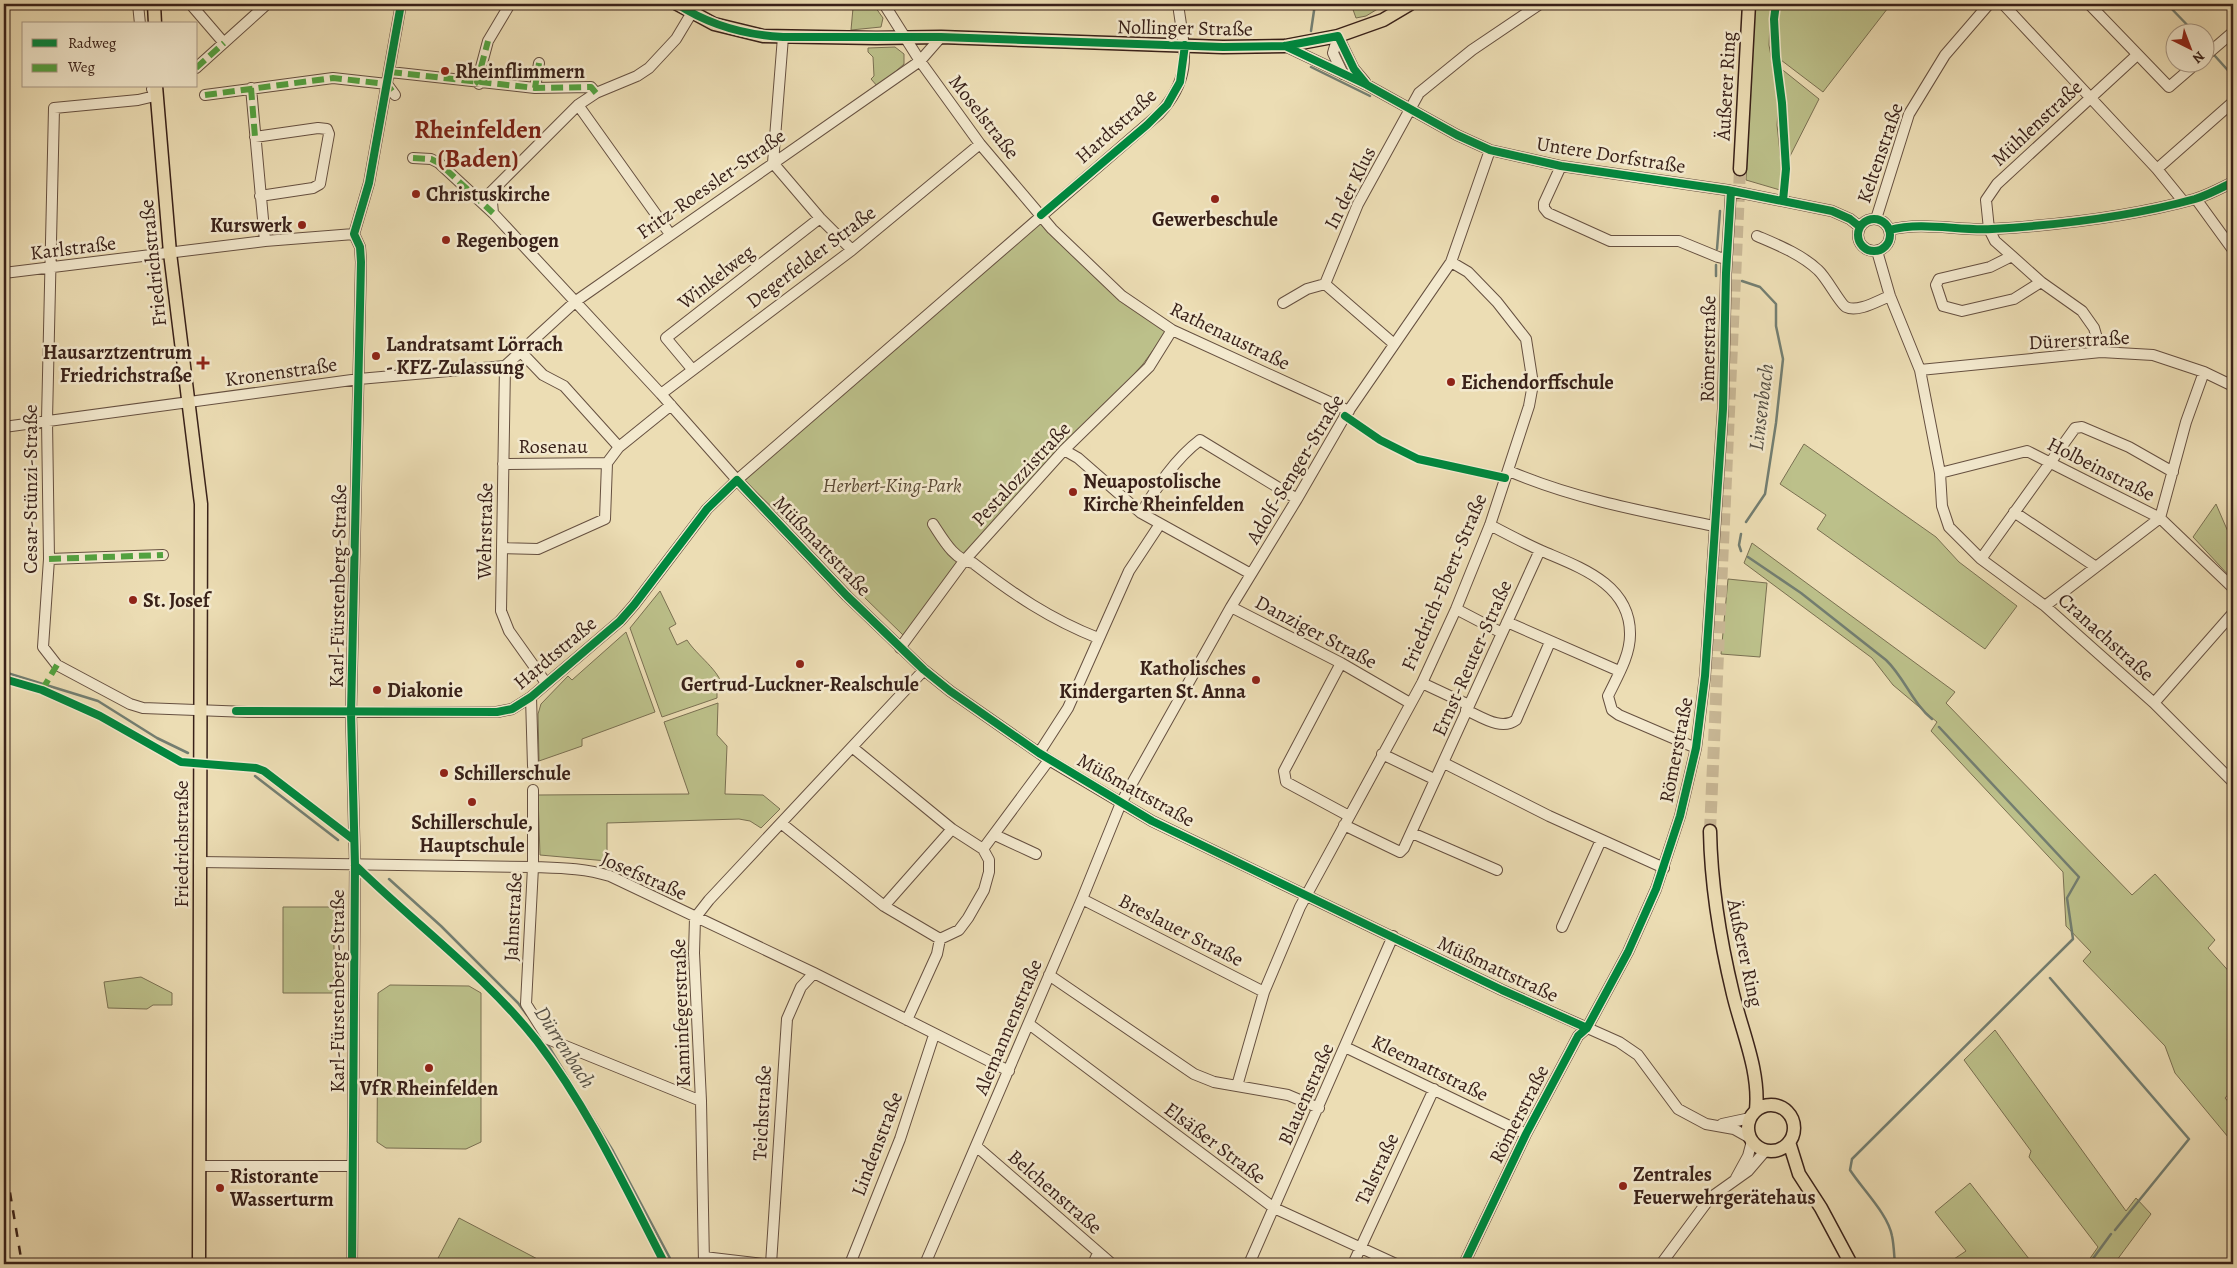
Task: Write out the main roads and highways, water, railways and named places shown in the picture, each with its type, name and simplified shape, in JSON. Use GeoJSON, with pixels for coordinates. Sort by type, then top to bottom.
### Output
{"type":"FeatureCollection","features":[{"type":"Feature","properties":{"kind":"main road"},"geometry":{"type":"LineString","coordinates":[[154,4],[155,22]]}},
{"type":"Feature","properties":{"kind":"main road","name":"Nollinger Straße"},"geometry":{"type":"LineString","coordinates":[[677,4],[694,8],[714,24],[763,36],[941,37],[1185,45],[1285,46],[1338,36],[1383,20],[1410,4]]}},
{"type":"Feature","properties":{"kind":"main road","name":"Äußerer Ring"},"geometry":{"type":"LineString","coordinates":[[1740,169],[1749,4]]}},
{"type":"Feature","properties":{"kind":"main road","name":"Friedrichstraße"},"geometry":{"type":"LineString","coordinates":[[154,90],[170,254],[201,504],[199,1264]]}},
{"type":"Feature","properties":{"kind":"main road","name":"Äußerer Ring"},"geometry":{"type":"LineString","coordinates":[[1710,831],[1713,894],[1719,929],[1733,994],[1757,1081],[1753,1114]]}},
{"type":"Feature","properties":{"kind":"main road","name":"Äußerer Ring"},"geometry":{"type":"LineString","coordinates":[[1757,1081],[1777,1106]]}},
{"type":"Feature","properties":{"kind":"main road"},"geometry":{"type":"LineString","coordinates":[[1770,1151],[1783,1148],[1789,1142],[1794,1132],[1793,1122],[1786,1110],[1777,1106],[1767,1105],[1753,1114],[1748,1128],[1751,1140],[1770,1151],[1799,1174]]}},
{"type":"Feature","properties":{"kind":"main road"},"geometry":{"type":"LineString","coordinates":[[1789,1142],[1799,1174],[1821,1208],[1851,1264]]}},
{"type":"Feature","properties":{"kind":"waterway"},"geometry":{"type":"LineString","coordinates":[[1311,31],[1315,4]]}},
{"type":"Feature","properties":{"kind":"waterway"},"geometry":{"type":"LineString","coordinates":[[2167,4],[2184,22]]}},
{"type":"Feature","properties":{"kind":"waterway"},"geometry":{"type":"LineString","coordinates":[[2215,56],[2233,76]]}},
{"type":"Feature","properties":{"kind":"waterway"},"geometry":{"type":"LineString","coordinates":[[1311,67],[1370,96]]}},
{"type":"Feature","properties":{"kind":"waterway"},"geometry":{"type":"LineString","coordinates":[[1717,249],[1720,211]]}},
{"type":"Feature","properties":{"kind":"waterway"},"geometry":{"type":"LineString","coordinates":[[1716,265],[1716,276]]}},
{"type":"Feature","properties":{"kind":"waterway","name":"Linsenbach"},"geometry":{"type":"LineString","coordinates":[[1742,281],[1760,287],[1776,304],[1776,326],[1783,359],[1776,423],[1765,494],[1746,522]]}},
{"type":"Feature","properties":{"kind":"waterway"},"geometry":{"type":"LineString","coordinates":[[1741,534],[1739,545],[1741,551]]}},
{"type":"Feature","properties":{"kind":"waterway"},"geometry":{"type":"LineString","coordinates":[[1748,557],[1801,593],[1886,660],[1898,674],[1919,706],[1932,719]]}},
{"type":"Feature","properties":{"kind":"waterway","name":"Dürrenbach"},"geometry":{"type":"LineString","coordinates":[[4,672],[98,701],[157,738],[188,753]]}},
{"type":"Feature","properties":{"kind":"waterway"},"geometry":{"type":"LineString","coordinates":[[1895,1264],[1890,1228],[1886,1219],[1850,1170],[1852,1159],[2073,939],[2067,898],[2079,877],[1939,727]]}},
{"type":"Feature","properties":{"kind":"waterway","name":"Dürrenbach"},"geometry":{"type":"LineString","coordinates":[[255,776],[338,840]]}},
{"type":"Feature","properties":{"kind":"waterway","name":"Dürrenbach"},"geometry":{"type":"LineString","coordinates":[[389,879],[441,926],[518,1003],[527,1015]]}},
{"type":"Feature","properties":{"kind":"waterway"},"geometry":{"type":"LineString","coordinates":[[2050,978],[2189,1139],[2115,1230]]}},
{"type":"Feature","properties":{"kind":"waterway","name":"Dürrenbach"},"geometry":{"type":"LineString","coordinates":[[546,1042],[613,1151],[673,1264]]}},
{"type":"Feature","properties":{"kind":"waterway"},"geometry":{"type":"LineString","coordinates":[[2089,1264],[2111,1234]]}},
{"type":"Feature","properties":{"kind":"tunnel"},"geometry":{"type":"LineString","coordinates":[[1710,831],[1740,169]]}},
{"type":"Feature","properties":{"kind":"railway"},"geometry":{"type":"LineString","coordinates":[[4,1157],[22,1264]]}},
{"type":"Feature","properties":{"kind":"place","name":"Rheinflimmern"},"geometry":{"type":"Point","coordinates":[445,71]}},
{"type":"Feature","properties":{"kind":"place","name":"Christuskirche"},"geometry":{"type":"Point","coordinates":[416,194]}},
{"type":"Feature","properties":{"kind":"place","name":"Gewerbeschule"},"geometry":{"type":"Point","coordinates":[1215,199]}},
{"type":"Feature","properties":{"kind":"place","name":"Kurswerk"},"geometry":{"type":"Point","coordinates":[302,225]}},
{"type":"Feature","properties":{"kind":"place","name":"Regenbogen"},"geometry":{"type":"Point","coordinates":[446,240]}},
{"type":"Feature","properties":{"kind":"place","name":"Landratsamt Lörrach - KFZ-Zulassung"},"geometry":{"type":"Point","coordinates":[376,356]}},
{"type":"Feature","properties":{"kind":"place","name":"Hausarztzentrum Friedrichstraße"},"geometry":{"type":"Point","coordinates":[203,363]}},
{"type":"Feature","properties":{"kind":"place","name":"Eichendorffschule"},"geometry":{"type":"Point","coordinates":[1451,382]}},
{"type":"Feature","properties":{"kind":"place","name":"Neuapostolische Kirche Rheinfelden"},"geometry":{"type":"Point","coordinates":[1073,492]}},
{"type":"Feature","properties":{"kind":"place","name":"St. Josef"},"geometry":{"type":"Point","coordinates":[133,600]}},
{"type":"Feature","properties":{"kind":"place","name":"Gertrud-Luckner-Realschule"},"geometry":{"type":"Point","coordinates":[800,664]}},
{"type":"Feature","properties":{"kind":"place","name":"Katholisches Kindergarten St. Anna"},"geometry":{"type":"Point","coordinates":[1256,680]}},
{"type":"Feature","properties":{"kind":"place","name":"Diakonie"},"geometry":{"type":"Point","coordinates":[377,690]}},
{"type":"Feature","properties":{"kind":"place","name":"Schillerschule"},"geometry":{"type":"Point","coordinates":[444,773]}},
{"type":"Feature","properties":{"kind":"place","name":"Schillerschule, Hauptschule"},"geometry":{"type":"Point","coordinates":[472,802]}},
{"type":"Feature","properties":{"kind":"place","name":"VfR Rheinfelden"},"geometry":{"type":"Point","coordinates":[429,1068]}},
{"type":"Feature","properties":{"kind":"place","name":"Zentrales Feuerwehrgerätehaus"},"geometry":{"type":"Point","coordinates":[1623,1186]}},
{"type":"Feature","properties":{"kind":"place","name":"Ristorante Wasserturm"},"geometry":{"type":"Point","coordinates":[220,1188]}},
{"type":"Feature","properties":{"kind":"district","name":"Rheinfelden (Baden)"},"geometry":{"type":"Point","coordinates":[478,144]}},
{"type":"Feature","properties":{"kind":"park label","name":"Herbert-King-Park"},"geometry":{"type":"Point","coordinates":[892,485]}}]}
